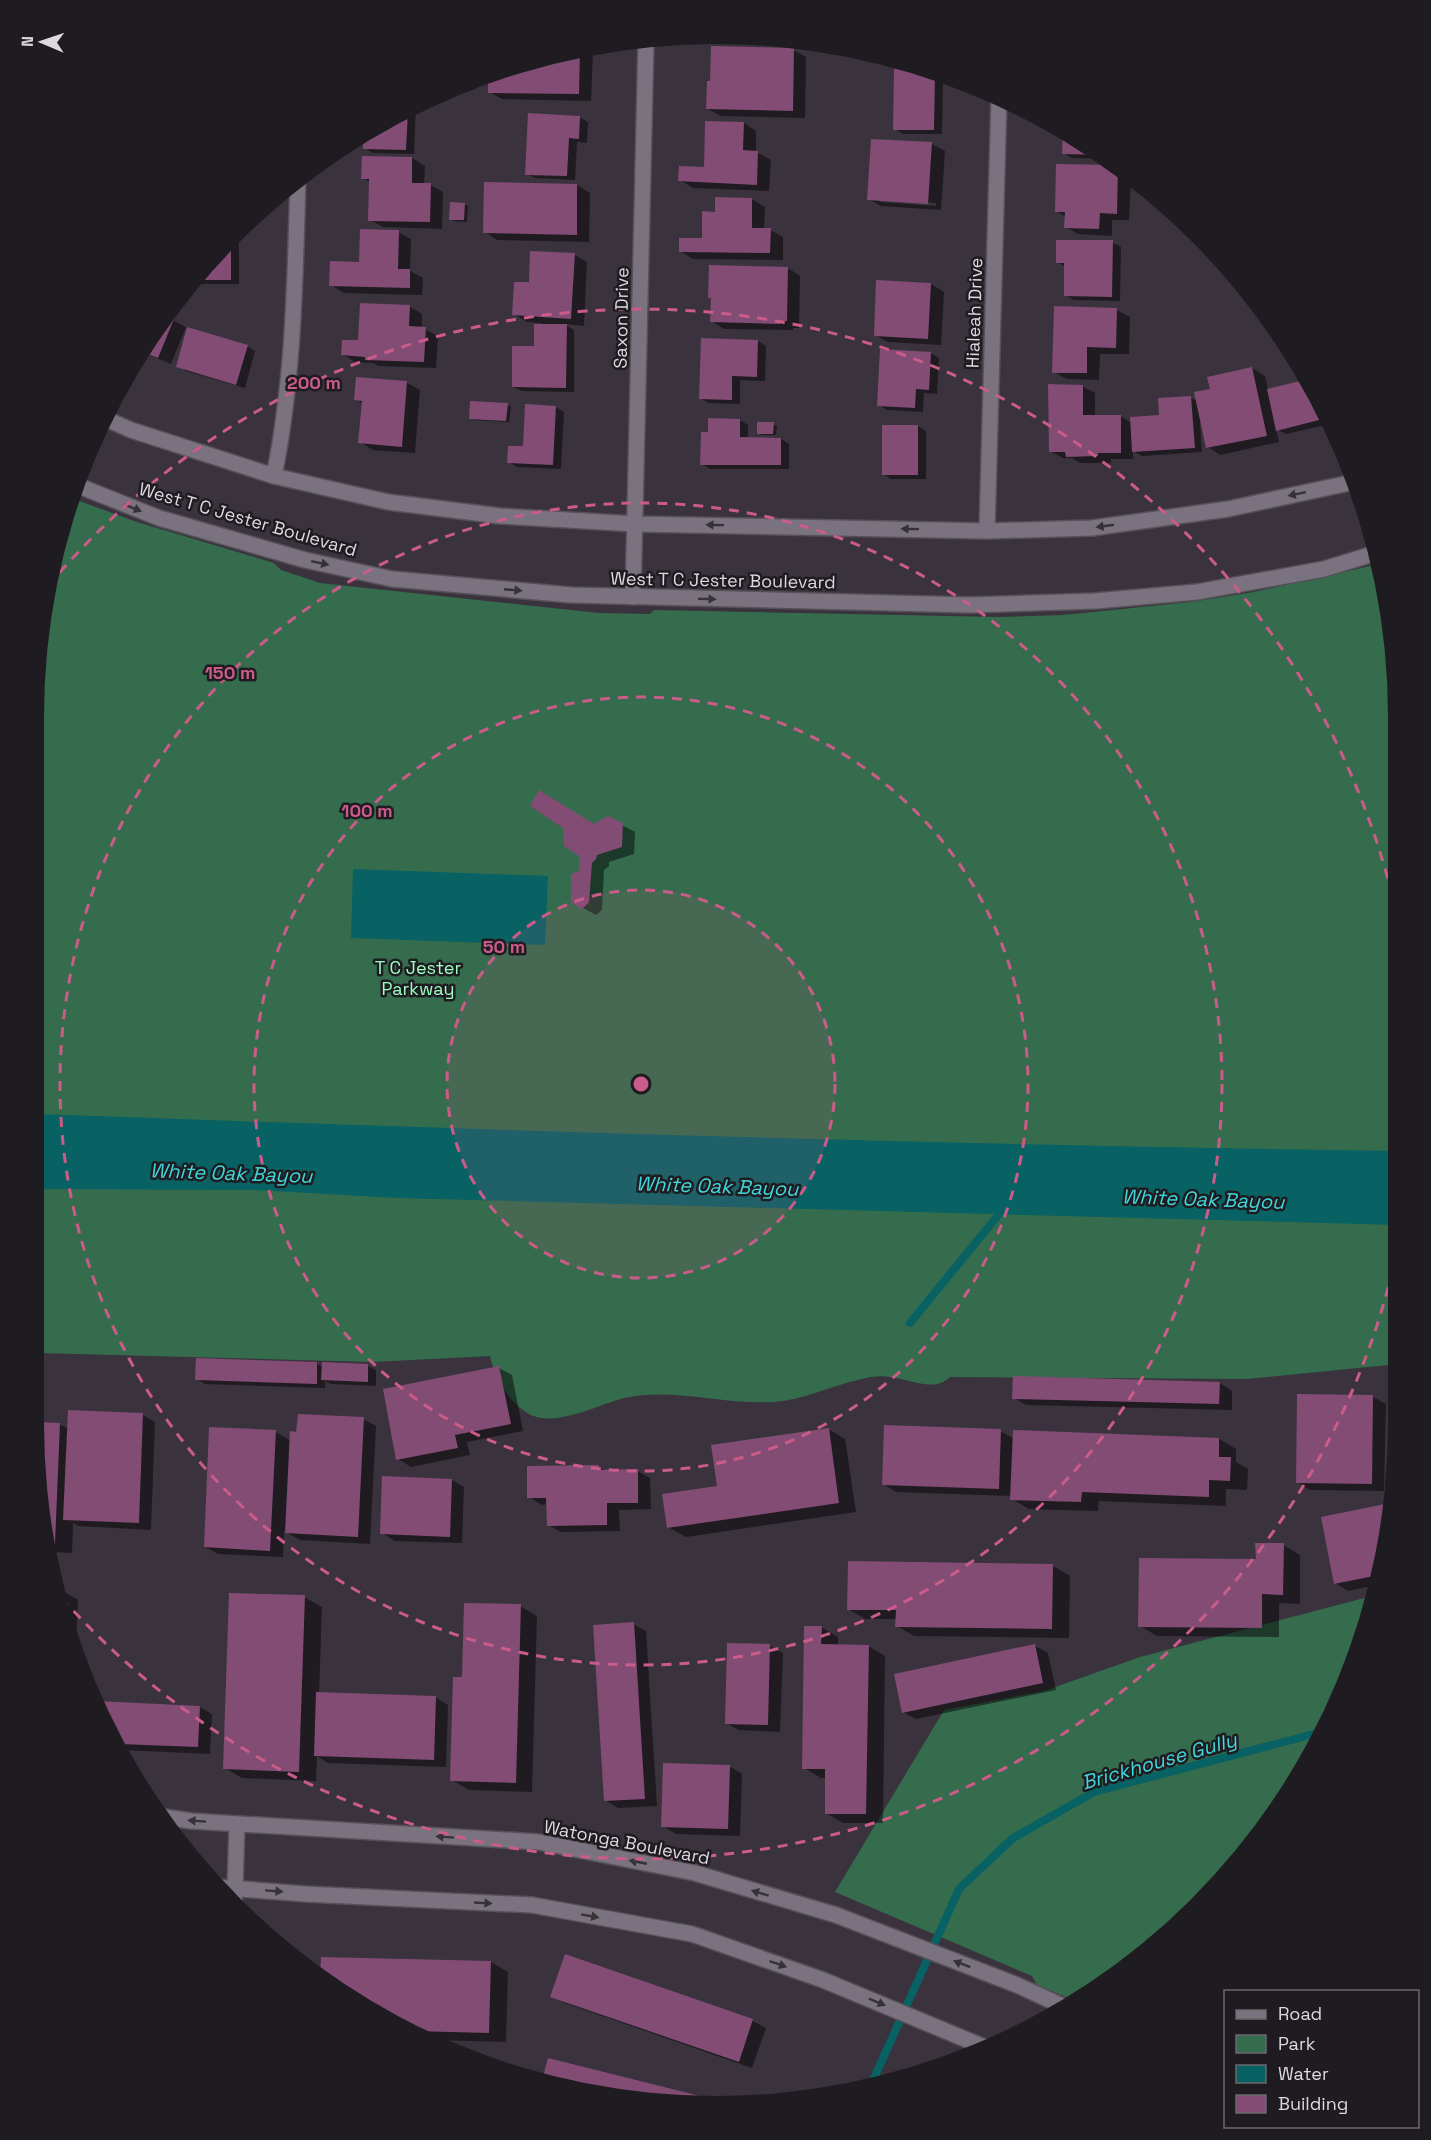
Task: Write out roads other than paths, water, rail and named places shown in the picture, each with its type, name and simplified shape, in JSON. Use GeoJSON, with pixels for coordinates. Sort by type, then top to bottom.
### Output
{"type":"FeatureCollection","features":[{"type":"Feature","properties":{"kind":"main road","name":"Saxon Drive"},"geometry":{"type":"LineString","coordinates":[[633,597],[646,47]]}},
{"type":"Feature","properties":{"kind":"main road","name":"Hialeah Drive"},"geometry":{"type":"LineString","coordinates":[[987,531],[999,107]]}},
{"type":"Feature","properties":{"kind":"main road"},"geometry":{"type":"LineString","coordinates":[[274,476],[281,440],[293,333],[298,189]]}},
{"type":"Feature","properties":{"kind":"main road"},"geometry":{"type":"LineString","coordinates":[[112,421],[131,430],[274,476],[388,502],[500,516],[636,524],[987,531],[1092,528],[1228,509],[1346,484]]}},
{"type":"Feature","properties":{"kind":"main road","name":"West T C Jester Boulevard"},"geometry":{"type":"LineString","coordinates":[[83,488],[159,518],[300,558],[392,579],[571,596],[970,605],[1095,601],[1197,592],[1324,569],[1368,555]]}},
{"type":"Feature","properties":{"kind":"main road","name":"Watonga Boulevard"},"geometry":{"type":"LineString","coordinates":[[170,1817],[237,1824],[539,1842],[695,1873],[836,1915],[1017,1985],[1057,2003]]}},
{"type":"Feature","properties":{"kind":"main road"},"geometry":{"type":"LineString","coordinates":[[235,1894],[237,1824]]}},
{"type":"Feature","properties":{"kind":"main road"},"geometry":{"type":"LineString","coordinates":[[228,1888],[305,1894],[532,1905],[692,1934],[823,1980],[976,2044]]}},
{"type":"Feature","properties":{"kind":"water"},"geometry":{"type":"Polygon","coordinates":[[[353,869],[548,876],[545,945],[351,938],[353,869]]]}},
{"type":"Feature","properties":{"kind":"water","name":"White Oak Bayou"},"geometry":{"type":"Polygon","coordinates":[[[44,1114],[887,1141],[1388,1151],[1388,1225],[397,1198],[253,1190],[44,1189],[44,1114]]]}},
{"type":"Feature","properties":{"kind":"waterway"},"geometry":{"type":"LineString","coordinates":[[910,1323],[1004,1208]]}},
{"type":"Feature","properties":{"kind":"waterway","name":"Brickhouse Gully"},"geometry":{"type":"LineString","coordinates":[[874,2078],[959,1889],[1013,1838],[1094,1792],[1311,1735]]}},
{"type":"Feature","properties":{"kind":"park label","name":"T C Jester Parkway"},"geometry":{"type":"Point","coordinates":[418,977]}}]}
